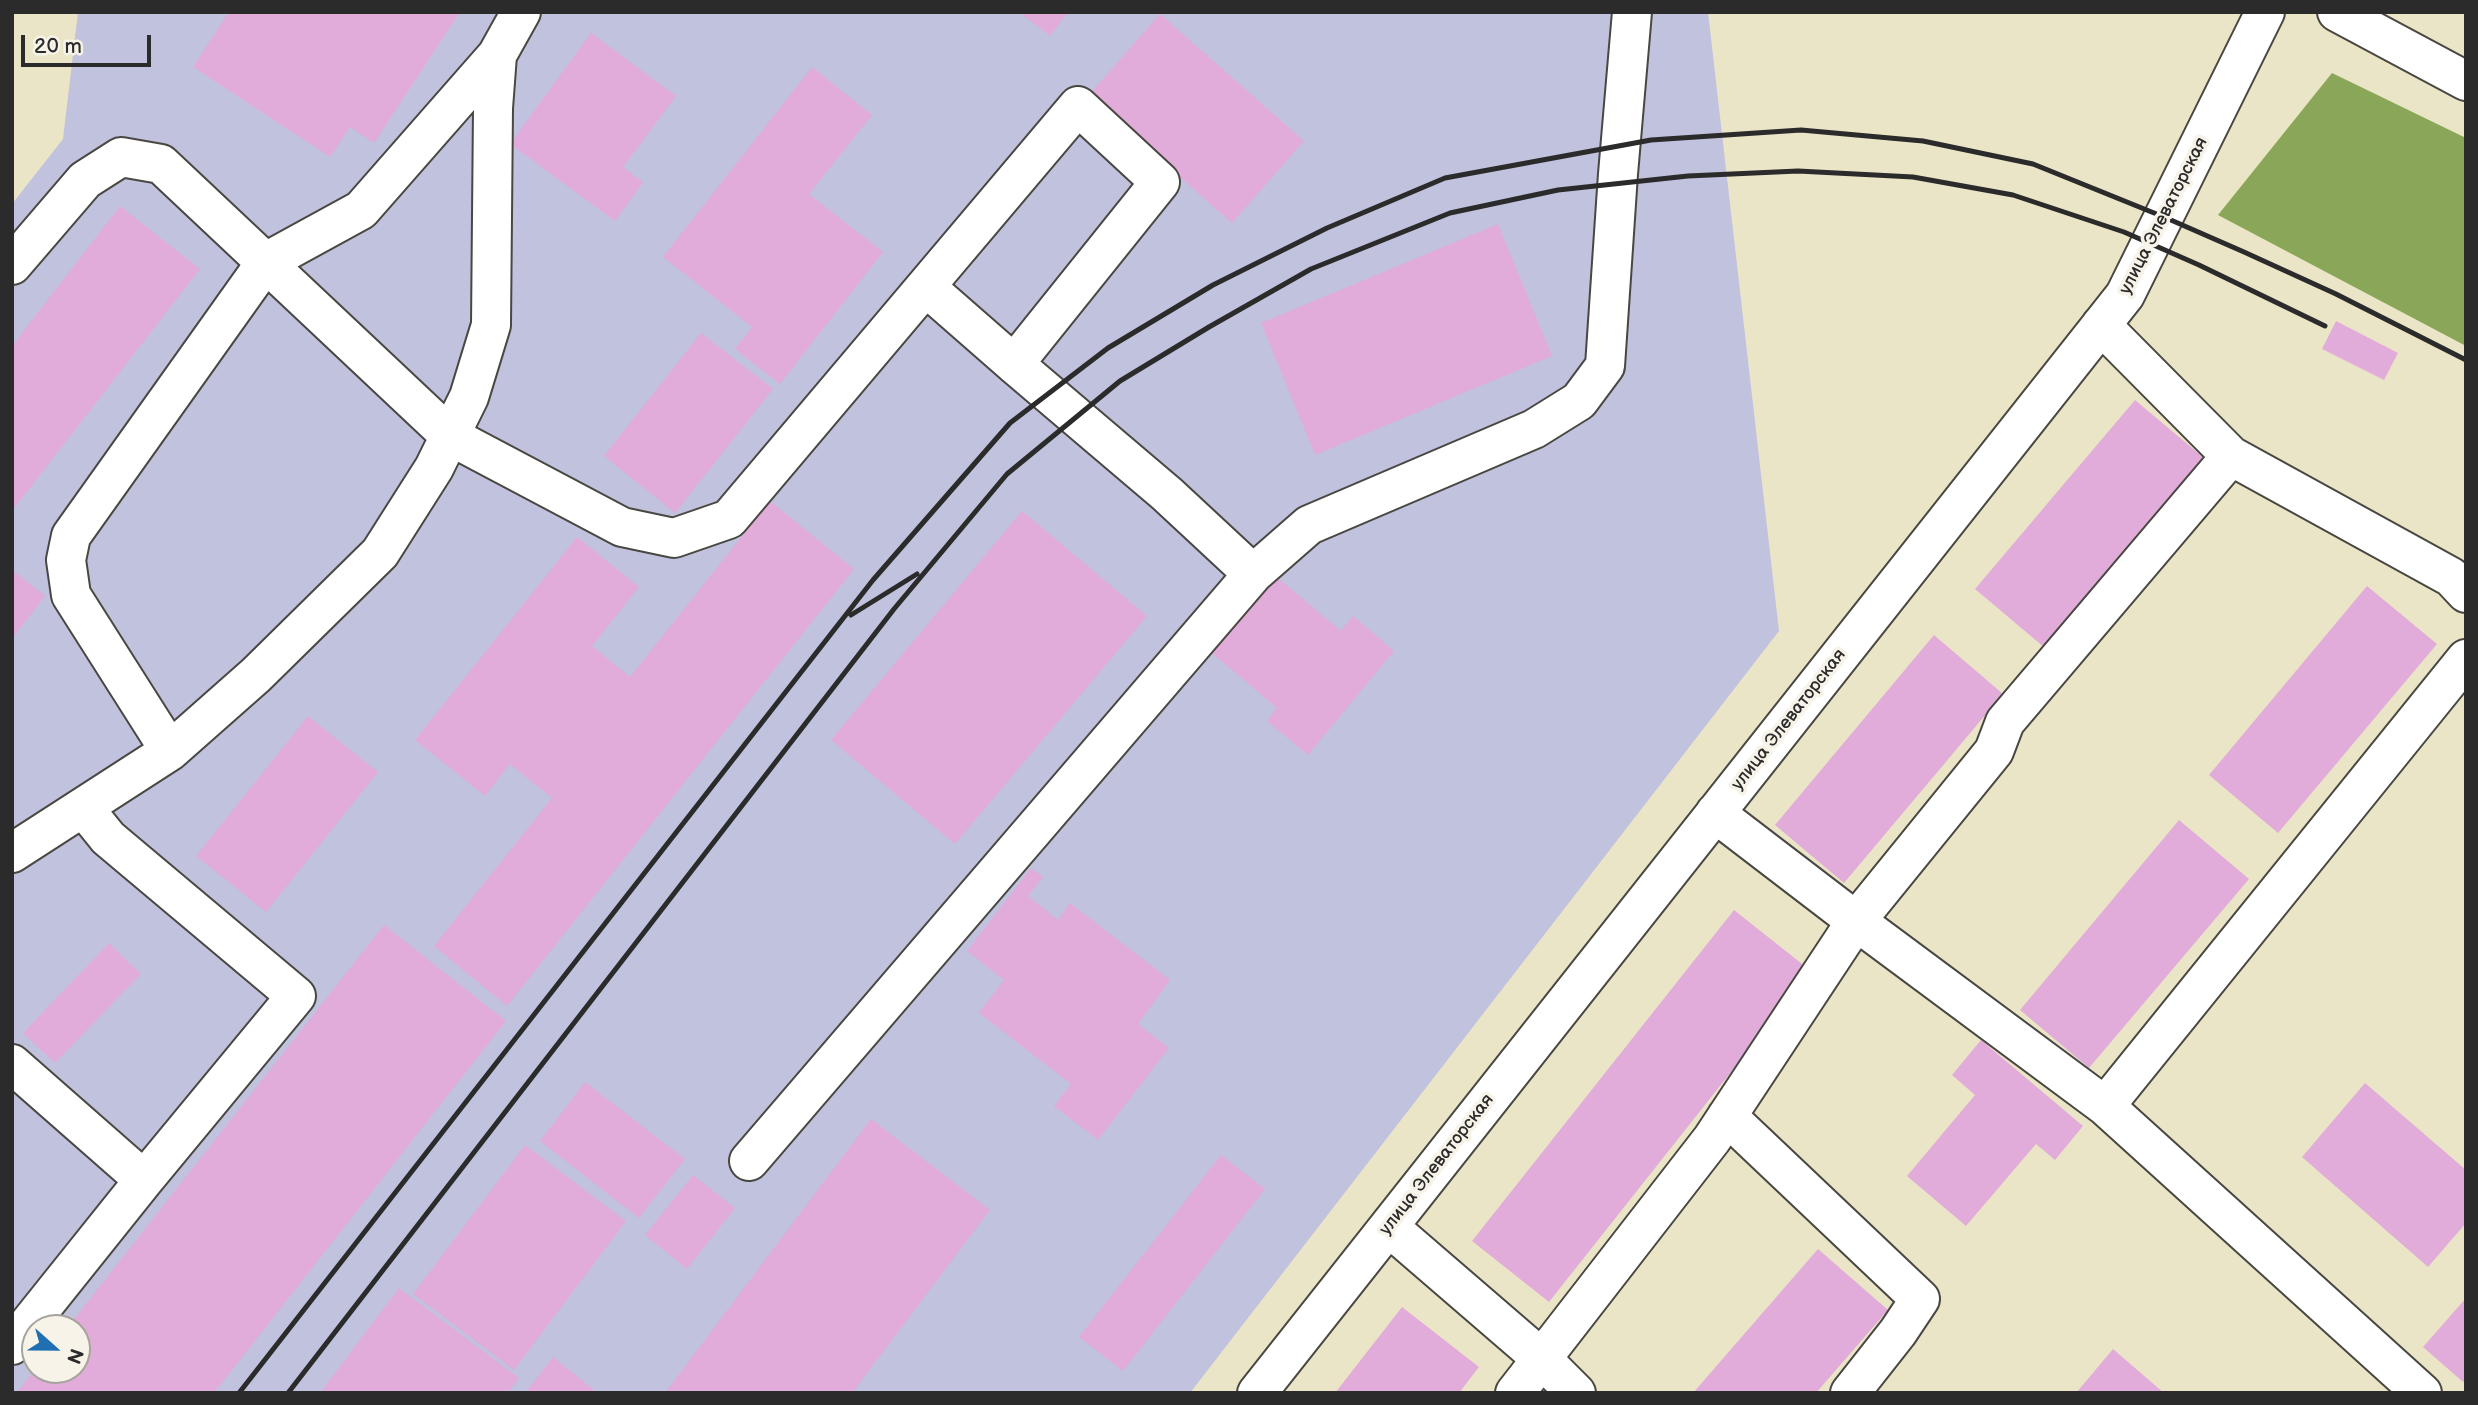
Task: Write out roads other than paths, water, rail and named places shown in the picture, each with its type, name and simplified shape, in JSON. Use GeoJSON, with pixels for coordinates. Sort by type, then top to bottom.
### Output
{"type":"FeatureCollection","features":[{"type":"Feature","properties":{"kind":"street"},"geometry":{"type":"LineString","coordinates":[[170,751],[71,595],[66,561],[71,536],[266,262],[361,210],[497,55],[521,12]]}},
{"type":"Feature","properties":{"kind":"street"},"geometry":{"type":"LineString","coordinates":[[748,1161],[1253,574],[1308,525],[1534,429],[1579,401],[1605,366],[1632,12]]}},
{"type":"Feature","properties":{"kind":"street","name":"улица Элеваторская"},"geometry":{"type":"LineString","coordinates":[[1257,1393],[2125,295],[2265,12]]}},
{"type":"Feature","properties":{"kind":"street"},"geometry":{"type":"LineString","coordinates":[[2337,12],[2466,81]]}},
{"type":"Feature","properties":{"kind":"street"},"geometry":{"type":"LineString","coordinates":[[2389,40],[2466,66]]}},
{"type":"Feature","properties":{"kind":"street"},"geometry":{"type":"LineString","coordinates":[[12,853],[170,751],[256,675],[380,553],[434,468],[468,397],[491,325],[493,108],[497,55]]}},
{"type":"Feature","properties":{"kind":"street"},"geometry":{"type":"LineString","coordinates":[[12,265],[85,180],[121,157],[161,164],[450,436],[622,527],[674,538],[729,519],[1078,106],[1160,182],[1014,364]]}},
{"type":"Feature","properties":{"kind":"street"},"geometry":{"type":"LineString","coordinates":[[926,287],[1167,494],[1253,574]]}},
{"type":"Feature","properties":{"kind":"street"},"geometry":{"type":"LineString","coordinates":[[2101,325],[2231,456],[2451,577],[2466,593]]}},
{"type":"Feature","properties":{"kind":"street"},"geometry":{"type":"LineString","coordinates":[[1515,1393],[1712,1139],[1856,921],[1994,751],[2005,722],[2231,456]]}},
{"type":"Feature","properties":{"kind":"street"},"geometry":{"type":"LineString","coordinates":[[2105,1106],[2466,659]]}},
{"type":"Feature","properties":{"kind":"street"},"geometry":{"type":"LineString","coordinates":[[12,1345],[296,996],[108,838],[83,807]]}},
{"type":"Feature","properties":{"kind":"street"},"geometry":{"type":"LineString","coordinates":[[1716,813],[2105,1106],[2422,1393]]}},
{"type":"Feature","properties":{"kind":"street"},"geometry":{"type":"LineString","coordinates":[[12,1064],[144,1180]]}},
{"type":"Feature","properties":{"kind":"street"},"geometry":{"type":"LineString","coordinates":[[1727,1116],[1920,1299],[1850,1393]]}},
{"type":"Feature","properties":{"kind":"street"},"geometry":{"type":"LineString","coordinates":[[1389,1227],[1542,1359],[1576,1393]]}},
{"type":"Feature","properties":{"kind":"railway"},"geometry":{"type":"LineString","coordinates":[[239,1393],[873,580],[1010,423],[1108,348],[1213,285],[1327,228],[1445,178],[1651,140],[1801,130],[1923,141],[2033,164],[2244,252],[2336,294],[2466,360]]}},
{"type":"Feature","properties":{"kind":"railway"},"geometry":{"type":"LineString","coordinates":[[288,1393],[894,609],[1007,474],[1120,381],[1311,269],[1450,213],[1558,190],[1688,176],[1798,171],[1913,177],[2013,195],[2124,232],[2325,326]]}},
{"type":"Feature","properties":{"kind":"railway"},"geometry":{"type":"LineString","coordinates":[[851,615],[917,574]]}}]}
